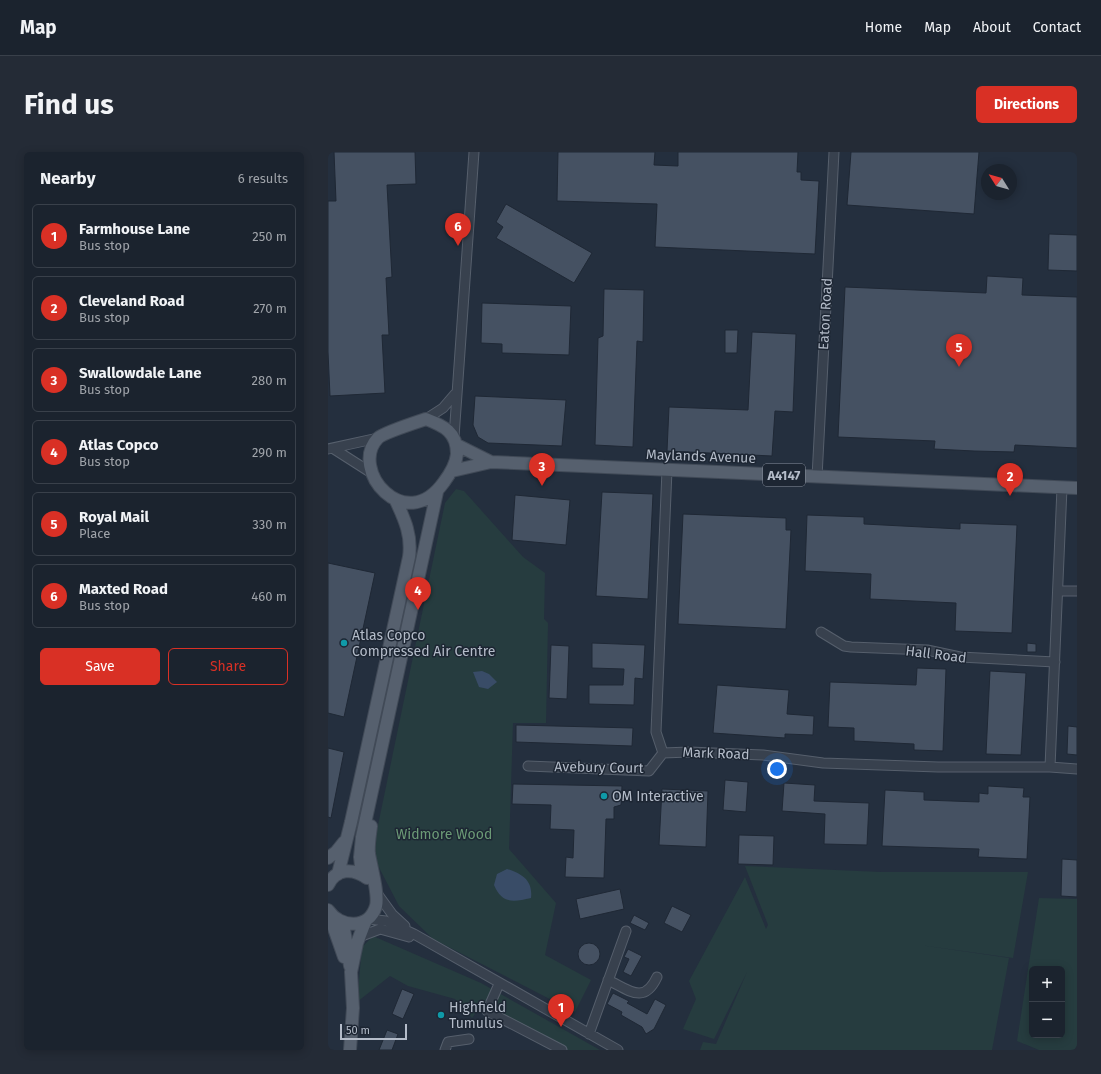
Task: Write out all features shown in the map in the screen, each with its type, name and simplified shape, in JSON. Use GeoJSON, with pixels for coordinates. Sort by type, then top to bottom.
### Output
{"type":"FeatureCollection","features":[{"type":"Feature","properties":{"kind":"main road"},"geometry":{"type":"LineString","coordinates":[[328,885],[334,874],[351,822],[411,544],[407,524],[396,501],[381,488],[370,472],[369,462],[373,446],[378,438],[426,419],[441,425],[455,441],[457,458],[452,471],[437,492],[361,843],[360,858],[362,874],[374,889]]}},
{"type":"Feature","properties":{"kind":"main road","name":"Maylands Avenue"},"geometry":{"type":"LineString","coordinates":[[455,441],[491,462]]}},
{"type":"Feature","properties":{"kind":"main road","name":"Maylands Avenue"},"geometry":{"type":"LineString","coordinates":[[452,471],[491,462],[1077,488]]}},
{"type":"Feature","properties":{"kind":"main road"},"geometry":{"type":"LineString","coordinates":[[396,501],[418,503],[437,492]]}},
{"type":"Feature","properties":{"kind":"main road"},"geometry":{"type":"LineString","coordinates":[[343,1050],[345,1002],[359,937],[366,920],[376,906],[369,843],[379,760]]}},
{"type":"Feature","properties":{"kind":"main road"},"geometry":{"type":"LineString","coordinates":[[329,857],[345,840],[351,822]]}},
{"type":"Feature","properties":{"kind":"main road"},"geometry":{"type":"LineString","coordinates":[[334,874],[348,871],[362,874]]}},
{"type":"Feature","properties":{"kind":"main road"},"geometry":{"type":"LineString","coordinates":[[328,910],[336,919],[343,923],[352,925],[366,920]]}},
{"type":"Feature","properties":{"kind":"main road"},"geometry":{"type":"LineString","coordinates":[[328,910],[351,972]]}},
{"type":"Feature","properties":{"kind":"main road"},"geometry":{"type":"LineString","coordinates":[[343,923],[351,972],[353,1008],[350,1050]]}},
{"type":"Feature","properties":{"kind":"street"},"geometry":{"type":"LineString","coordinates":[[455,441],[455,394],[474,152]]}},
{"type":"Feature","properties":{"kind":"street","name":"Eaton Road"},"geometry":{"type":"LineString","coordinates":[[817,477],[834,152]]}},
{"type":"Feature","properties":{"kind":"street"},"geometry":{"type":"LineString","coordinates":[[426,419],[443,408],[455,394]]}},
{"type":"Feature","properties":{"kind":"street"},"geometry":{"type":"LineString","coordinates":[[331,449],[378,438]]}},
{"type":"Feature","properties":{"kind":"street"},"geometry":{"type":"LineString","coordinates":[[331,449],[370,472]]}},
{"type":"Feature","properties":{"kind":"street","name":"Mark Road"},"geometry":{"type":"LineString","coordinates":[[667,470],[656,732],[663,752],[763,754],[823,763],[938,767],[1050,767],[1077,770]]}},
{"type":"Feature","properties":{"kind":"street"},"geometry":{"type":"LineString","coordinates":[[1050,767],[1059,591],[1062,488]]}},
{"type":"Feature","properties":{"kind":"street"},"geometry":{"type":"LineString","coordinates":[[1059,591],[1077,591]]}},
{"type":"Feature","properties":{"kind":"street","name":"Hall Road"},"geometry":{"type":"LineString","coordinates":[[821,632],[844,646],[851,647],[927,650],[960,657],[1055,662]]}},
{"type":"Feature","properties":{"kind":"street","name":"Avebury Court"},"geometry":{"type":"LineString","coordinates":[[528,766],[649,771],[663,752]]}},
{"type":"Feature","properties":{"kind":"street"},"geometry":{"type":"LineString","coordinates":[[374,889],[392,914],[414,934]]}},
{"type":"Feature","properties":{"kind":"street"},"geometry":{"type":"LineString","coordinates":[[366,920],[386,921],[414,934],[499,984],[618,1050]]}},
{"type":"Feature","properties":{"kind":"street"},"geometry":{"type":"LineString","coordinates":[[359,937],[376,930],[389,930],[440,949]]}},
{"type":"Feature","properties":{"kind":"street"},"geometry":{"type":"LineString","coordinates":[[589,1034],[626,931]]}},
{"type":"Feature","properties":{"kind":"street"},"geometry":{"type":"LineString","coordinates":[[608,980],[641,994],[650,990],[657,977]]}},
{"type":"Feature","properties":{"kind":"street"},"geometry":{"type":"LineString","coordinates":[[499,984],[487,1011],[562,1050]]}},
{"type":"Feature","properties":{"kind":"street"},"geometry":{"type":"LineString","coordinates":[[445,1050],[448,1042],[469,1039]]}},
{"type":"Feature","properties":{"kind":"green space","name":"Widmore Wood"},"geometry":{"type":"Polygon","coordinates":[[[456,489],[464,491],[523,557],[545,573],[544,619],[548,623],[546,723],[513,723],[509,849],[556,903],[545,955],[591,980],[575,1012],[433,939],[399,906],[372,854],[445,503],[456,489]]]}},
{"type":"Feature","properties":{"kind":"green space"},"geometry":{"type":"Polygon","coordinates":[[[745,866],[881,872],[1028,872],[1013,958],[920,945],[1009,958],[992,1050],[700,1050],[703,1042],[716,1044],[747,972],[714,1039],[683,1029],[696,999],[689,981],[745,877],[766,929],[768,925],[745,866]]]}},
{"type":"Feature","properties":{"kind":"green space"},"geometry":{"type":"Polygon","coordinates":[[[1039,898],[1077,899],[1077,1050],[1039,1050],[1017,1041],[1039,898]]]}},
{"type":"Feature","properties":{"kind":"green space"},"geometry":{"type":"Polygon","coordinates":[[[373,936],[481,983],[600,1050],[556,1050],[479,1008],[472,1018],[455,999],[408,986],[390,976],[357,1002],[362,947],[373,936]]]}},
{"type":"Feature","properties":{"kind":"water"},"geometry":{"type":"Polygon","coordinates":[[[482,671],[489,674],[497,682],[488,689],[479,687],[473,672],[482,671]]]}},
{"type":"Feature","properties":{"kind":"water"},"geometry":{"type":"Polygon","coordinates":[[[507,869],[518,873],[526,879],[529,883],[531,898],[513,901],[504,899],[501,896],[494,885],[497,874],[507,869]]]}},
{"type":"Feature","properties":{"kind":"building"},"geometry":{"type":"Polygon","coordinates":[[[334,152],[415,152],[416,184],[387,185],[392,277],[386,278],[389,335],[382,335],[385,393],[330,396],[328,352],[328,201],[336,201],[334,152]]]}},
{"type":"Feature","properties":{"kind":"building"},"geometry":{"type":"Polygon","coordinates":[[[558,152],[655,152],[654,165],[678,166],[678,152],[798,152],[797,172],[801,172],[801,180],[819,181],[815,254],[655,247],[657,204],[557,201],[558,152]]]}},
{"type":"Feature","properties":{"kind":"building"},"geometry":{"type":"Polygon","coordinates":[[[851,152],[979,152],[974,214],[847,205],[851,152]]]}},
{"type":"Feature","properties":{"kind":"building"},"geometry":{"type":"Polygon","coordinates":[[[506,204],[592,253],[574,283],[496,238],[503,227],[496,222],[506,204]]]}},
{"type":"Feature","properties":{"kind":"building"},"geometry":{"type":"Polygon","coordinates":[[[1049,234],[1077,235],[1077,271],[1048,270],[1049,234]]]}},
{"type":"Feature","properties":{"kind":"building"},"geometry":{"type":"Polygon","coordinates":[[[987,276],[1023,278],[1022,295],[1077,297],[1077,448],[1015,445],[1014,452],[974,451],[934,449],[935,441],[838,437],[845,287],[986,293],[987,276]]]}},
{"type":"Feature","properties":{"kind":"building"},"geometry":{"type":"Polygon","coordinates":[[[604,289],[644,290],[643,342],[637,341],[633,447],[595,445],[598,338],[603,336],[604,289]]]}},
{"type":"Feature","properties":{"kind":"building"},"geometry":{"type":"Polygon","coordinates":[[[482,303],[571,306],[569,355],[502,353],[502,344],[481,343],[482,303]]]}},
{"type":"Feature","properties":{"kind":"building"},"geometry":{"type":"Polygon","coordinates":[[[725,330],[738,330],[737,353],[725,353],[725,330]]]}},
{"type":"Feature","properties":{"kind":"building"},"geometry":{"type":"Polygon","coordinates":[[[752,332],[796,334],[793,412],[775,411],[772,456],[667,451],[669,407],[748,410],[752,332]]]}},
{"type":"Feature","properties":{"kind":"building"},"geometry":{"type":"Polygon","coordinates":[[[475,396],[566,400],[562,446],[488,443],[478,437],[473,425],[475,396]]]}},
{"type":"Feature","properties":{"kind":"building"},"geometry":{"type":"Polygon","coordinates":[[[602,492],[653,494],[648,599],[596,596],[602,492]]]}},
{"type":"Feature","properties":{"kind":"building"},"geometry":{"type":"Polygon","coordinates":[[[515,495],[570,500],[566,545],[512,540],[515,495]]]}},
{"type":"Feature","properties":{"kind":"building"},"geometry":{"type":"Polygon","coordinates":[[[683,514],[786,518],[786,530],[791,530],[786,629],[678,624],[683,514]]]}},
{"type":"Feature","properties":{"kind":"building"},"geometry":{"type":"Polygon","coordinates":[[[807,515],[864,517],[864,524],[960,529],[960,523],[1017,525],[1012,633],[955,631],[956,603],[870,599],[871,574],[805,571],[807,515]]]}},
{"type":"Feature","properties":{"kind":"building","name":"Atlas Copco Compressed Air Centre"},"geometry":{"type":"Polygon","coordinates":[[[328,563],[375,573],[344,717],[328,713],[328,563]]]}},
{"type":"Feature","properties":{"kind":"building"},"geometry":{"type":"Polygon","coordinates":[[[592,643],[645,645],[643,679],[635,678],[634,705],[589,704],[589,685],[623,685],[624,669],[592,668],[592,643]]]}},
{"type":"Feature","properties":{"kind":"building"},"geometry":{"type":"Polygon","coordinates":[[[1027,643],[1036,644],[1036,652],[1027,652],[1027,643]]]}},
{"type":"Feature","properties":{"kind":"building"},"geometry":{"type":"Polygon","coordinates":[[[551,645],[569,646],[567,699],[549,698],[551,645]]]}},
{"type":"Feature","properties":{"kind":"building"},"geometry":{"type":"Polygon","coordinates":[[[917,668],[946,669],[943,751],[914,750],[914,744],[854,741],[854,728],[828,727],[830,682],[916,685],[917,668]]]}},
{"type":"Feature","properties":{"kind":"building"},"geometry":{"type":"Polygon","coordinates":[[[990,671],[1026,673],[1021,755],[986,754],[990,671]]]}},
{"type":"Feature","properties":{"kind":"building"},"geometry":{"type":"Polygon","coordinates":[[[717,685],[789,690],[787,714],[814,716],[813,735],[785,734],[785,738],[713,733],[717,685]]]}},
{"type":"Feature","properties":{"kind":"building"},"geometry":{"type":"Polygon","coordinates":[[[516,725],[633,728],[632,746],[516,742],[516,725]]]}},
{"type":"Feature","properties":{"kind":"building"},"geometry":{"type":"Polygon","coordinates":[[[1068,726],[1077,727],[1077,755],[1067,754],[1068,726]]]}},
{"type":"Feature","properties":{"kind":"building"},"geometry":{"type":"Polygon","coordinates":[[[328,748],[344,752],[331,818],[328,817],[328,748]]]}},
{"type":"Feature","properties":{"kind":"building"},"geometry":{"type":"Polygon","coordinates":[[[725,780],[748,782],[746,812],[723,810],[725,780]]]}},
{"type":"Feature","properties":{"kind":"building"},"geometry":{"type":"Polygon","coordinates":[[[784,783],[815,785],[814,801],[869,803],[867,845],[824,844],[825,814],[782,811],[784,783]]]}},
{"type":"Feature","properties":{"kind":"building"},"geometry":{"type":"Polygon","coordinates":[[[513,784],[622,786],[621,805],[614,807],[614,819],[606,819],[604,878],[565,877],[566,857],[573,858],[574,830],[550,829],[551,805],[512,804],[513,784]]]}},
{"type":"Feature","properties":{"kind":"building"},"geometry":{"type":"Polygon","coordinates":[[[988,786],[1024,788],[1023,797],[1030,797],[1027,859],[978,857],[979,849],[882,846],[885,790],[924,792],[924,800],[979,802],[979,793],[988,794],[988,786]]]}},
{"type":"Feature","properties":{"kind":"building"},"geometry":{"type":"Polygon","coordinates":[[[662,789],[708,791],[706,847],[659,845],[662,789]]]}},
{"type":"Feature","properties":{"kind":"building"},"geometry":{"type":"Polygon","coordinates":[[[739,835],[774,836],[773,865],[738,864],[739,835]]]}},
{"type":"Feature","properties":{"kind":"building"},"geometry":{"type":"Polygon","coordinates":[[[1062,859],[1077,860],[1077,897],[1061,896],[1062,859]]]}},
{"type":"Feature","properties":{"kind":"building"},"geometry":{"type":"Polygon","coordinates":[[[620,889],[624,909],[580,919],[576,899],[620,889]]]}},
{"type":"Feature","properties":{"kind":"building"},"geometry":{"type":"Polygon","coordinates":[[[672,906],[691,915],[682,932],[664,923],[672,906]]]}},
{"type":"Feature","properties":{"kind":"building"},"geometry":{"type":"Polygon","coordinates":[[[634,915],[649,923],[645,930],[630,923],[634,915]]]}},
{"type":"Feature","properties":{"kind":"building"},"geometry":{"type":"Polygon","coordinates":[[[589,943],[597,946],[600,954],[597,962],[589,965],[581,962],[578,954],[581,946],[589,943]]]}},
{"type":"Feature","properties":{"kind":"building"},"geometry":{"type":"Polygon","coordinates":[[[628,949],[642,956],[631,976],[623,972],[629,959],[624,957],[628,949]]]}},
{"type":"Feature","properties":{"kind":"building"},"geometry":{"type":"Polygon","coordinates":[[[402,989],[414,994],[403,1019],[392,1014],[402,989]]]}},
{"type":"Feature","properties":{"kind":"building"},"geometry":{"type":"Polygon","coordinates":[[[613,993],[629,1001],[627,1003],[647,1014],[655,999],[666,1005],[654,1029],[646,1034],[642,1027],[621,1015],[622,1012],[607,1004],[613,993]]]}},
{"type":"Feature","properties":{"kind":"building"},"geometry":{"type":"Polygon","coordinates":[[[387,1030],[398,1034],[392,1050],[379,1050],[387,1030]]]}},
{"type":"Feature","properties":{"kind":"place","name":"Maxted Road"},"geometry":{"type":"Point","coordinates":[458,246]}},
{"type":"Feature","properties":{"kind":"place","name":"Royal Mail"},"geometry":{"type":"Point","coordinates":[959,367]}},
{"type":"Feature","properties":{"kind":"place","name":"Swallowdale Lane"},"geometry":{"type":"Point","coordinates":[542,486]}},
{"type":"Feature","properties":{"kind":"place","name":"Cleveland Road"},"geometry":{"type":"Point","coordinates":[1010,496]}},
{"type":"Feature","properties":{"kind":"place","name":"Atlas Copco"},"geometry":{"type":"Point","coordinates":[418,610]}},
{"type":"Feature","properties":{"kind":"place","name":"Atlas Copco Compressed Air Centre"},"geometry":{"type":"Point","coordinates":[344,643]}},
{"type":"Feature","properties":{"kind":"place","name":"OM Interactive"},"geometry":{"type":"Point","coordinates":[604,796]}},
{"type":"Feature","properties":{"kind":"place","name":"Highfield Tumulus"},"geometry":{"type":"Point","coordinates":[441,1015]}},
{"type":"Feature","properties":{"kind":"place","name":"Farmhouse Lane"},"geometry":{"type":"Point","coordinates":[561,1027]}}]}
